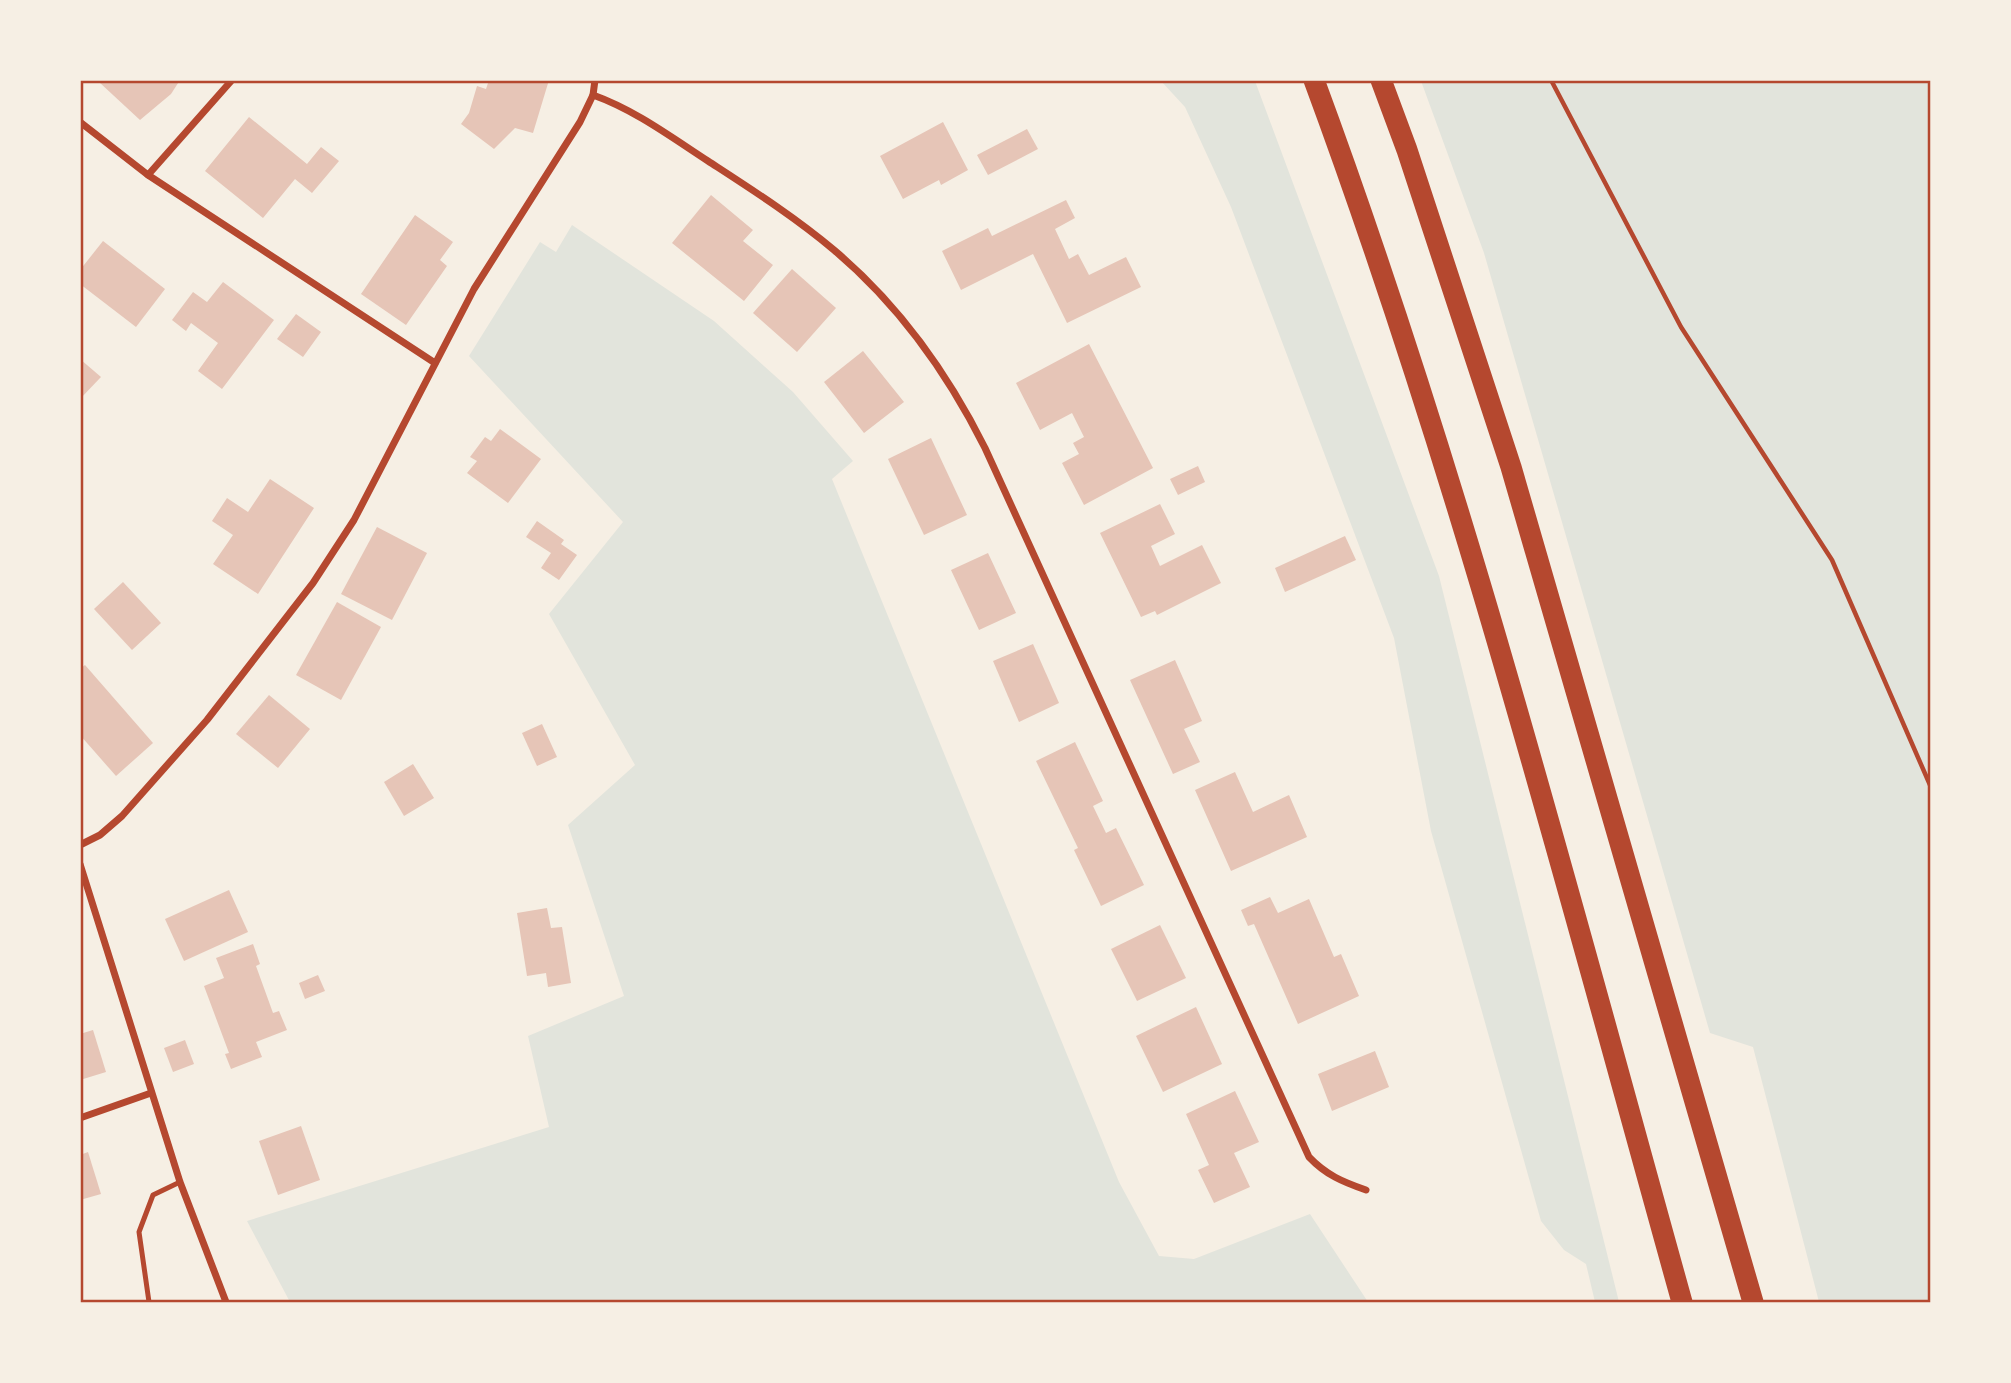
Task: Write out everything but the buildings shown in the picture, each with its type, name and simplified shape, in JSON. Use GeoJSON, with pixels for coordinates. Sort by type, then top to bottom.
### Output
{"type":"FeatureCollection","features":[{"type":"Feature","properties":{"kind":"highway"},"geometry":{"type":"LineString","coordinates":[[1314,80],[1343,159],[1449,479],[1545,807],[1682,1303]]}},
{"type":"Feature","properties":{"kind":"highway"},"geometry":{"type":"LineString","coordinates":[[1381,80],[1407,150],[1511,467],[1753,1303]]}},
{"type":"Feature","properties":{"kind":"street"},"geometry":{"type":"LineString","coordinates":[[148,175],[232,80]]}},
{"type":"Feature","properties":{"kind":"street"},"geometry":{"type":"LineString","coordinates":[[80,845],[100,835],[131,807],[207,720],[313,583],[354,520],[474,289],[580,122],[593,95],[595,80]]}},
{"type":"Feature","properties":{"kind":"street"},"geometry":{"type":"LineString","coordinates":[[593,95],[640,116],[754,191],[834,250],[883,296],[941,371],[964,406],[985,448],[1309,1157],[1323,1171],[1340,1181],[1366,1190]]}},
{"type":"Feature","properties":{"kind":"street"},"geometry":{"type":"LineString","coordinates":[[80,122],[148,175],[435,363]]}},
{"type":"Feature","properties":{"kind":"street"},"geometry":{"type":"LineString","coordinates":[[80,864],[180,1182],[226,1303]]}},
{"type":"Feature","properties":{"kind":"street"},"geometry":{"type":"LineString","coordinates":[[80,1118],[151,1093]]}},
{"type":"Feature","properties":{"kind":"lane"},"geometry":{"type":"LineString","coordinates":[[149,1303],[139,1232],[153,1195],[180,1182]]}},
{"type":"Feature","properties":{"kind":"path"},"geometry":{"type":"LineString","coordinates":[[1551,80],[1681,327],[1832,561],[1930,785]]}},
{"type":"Feature","properties":{"kind":"shaded area"},"geometry":{"type":"Polygon","coordinates":[[[1161,81],[1255,81],[1439,576],[1619,1302],[1595,1302],[1586,1264],[1564,1250],[1541,1221],[1431,831],[1394,638],[1231,207],[1185,107],[1161,81]]]}},
{"type":"Feature","properties":{"kind":"shaded area"},"geometry":{"type":"Polygon","coordinates":[[[1421,81],[1930,81],[1930,1302],[1819,1302],[1753,1047],[1710,1033],[1484,253],[1421,81]]]}},
{"type":"Feature","properties":{"kind":"shaded area"},"geometry":{"type":"Polygon","coordinates":[[[572,225],[714,321],[793,392],[853,461],[832,479],[1119,1182],[1159,1256],[1194,1259],[1310,1214],[1368,1302],[290,1302],[247,1221],[549,1127],[528,1036],[624,996],[568,825],[635,765],[549,614],[623,522],[469,356],[540,242],[556,252],[572,225]]]}}]}
